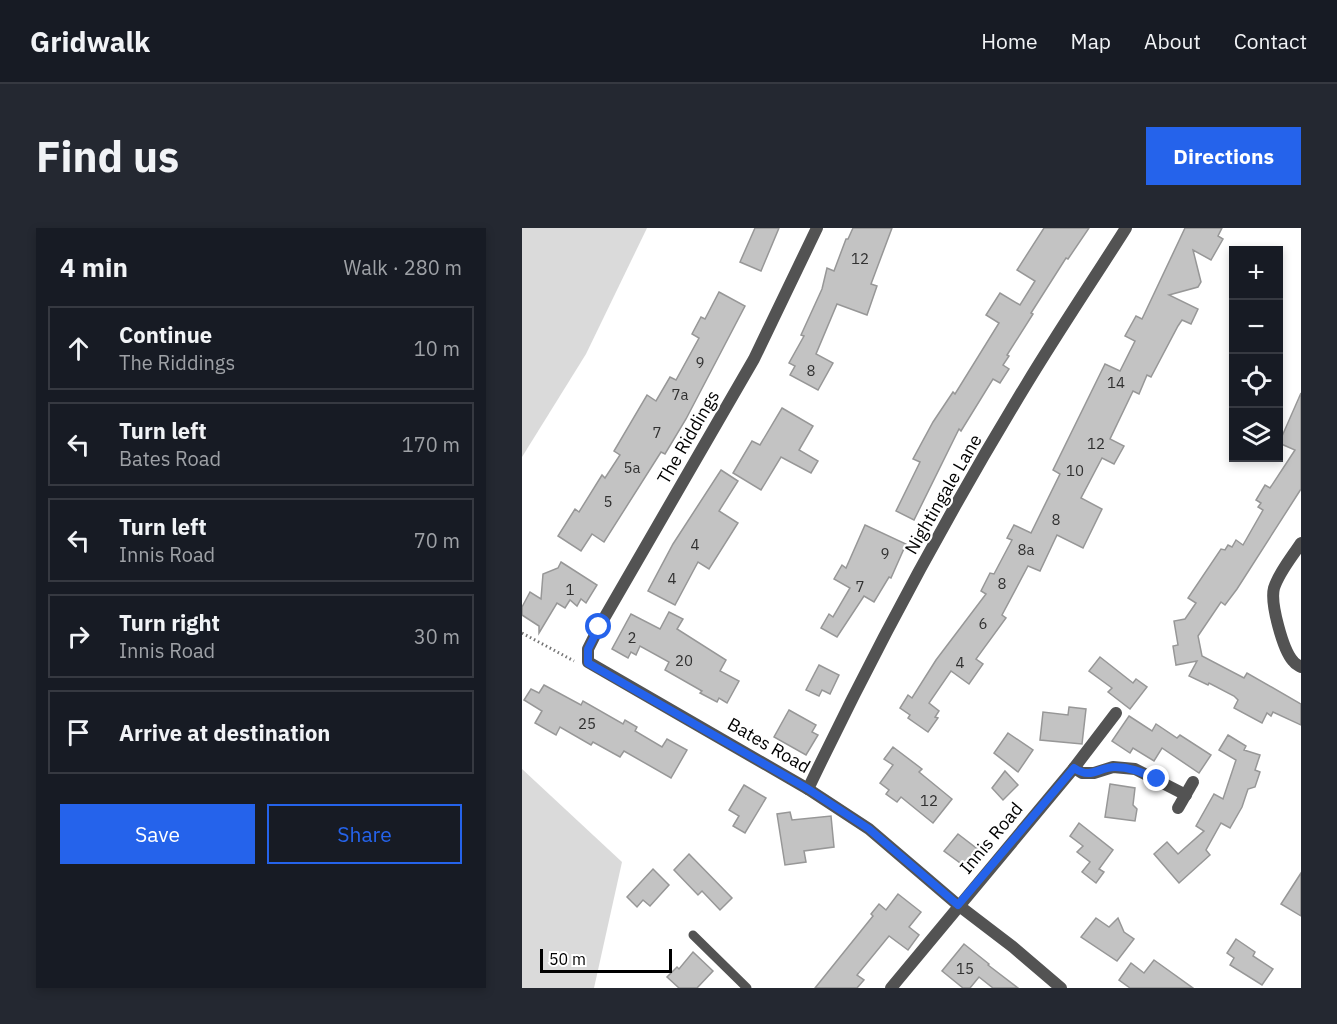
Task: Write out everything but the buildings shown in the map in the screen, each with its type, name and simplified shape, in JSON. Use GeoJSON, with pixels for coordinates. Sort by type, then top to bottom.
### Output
{"type":"FeatureCollection","features":[{"type":"Feature","properties":{"kind":"street","name":"The Riddings"},"geometry":{"type":"LineString","coordinates":[[588,663],[588,649],[599,627],[754,359],[817,228]]}},
{"type":"Feature","properties":{"kind":"street","name":"Nightingale Lane"},"geometry":{"type":"LineString","coordinates":[[808,789],[930,553],[1026,385],[1126,228]]}},
{"type":"Feature","properties":{"kind":"street"},"geometry":{"type":"LineString","coordinates":[[1301,543],[1273,592],[1276,617],[1285,647],[1293,661],[1301,667]]}},
{"type":"Feature","properties":{"kind":"street","name":"Bates Road"},"geometry":{"type":"LineString","coordinates":[[588,663],[808,789],[869,829],[1061,988]]}},
{"type":"Feature","properties":{"kind":"street","name":"Innis Road"},"geometry":{"type":"LineString","coordinates":[[891,988],[1074,768],[1116,713]]}},
{"type":"Feature","properties":{"kind":"street"},"geometry":{"type":"LineString","coordinates":[[1074,768],[1082,773],[1094,773],[1113,767],[1135,769],[1186,795]]}},
{"type":"Feature","properties":{"kind":"street"},"geometry":{"type":"LineString","coordinates":[[1178,807],[1193,782]]}},
{"type":"Feature","properties":{"kind":"lane"},"geometry":{"type":"LineString","coordinates":[[693,935],[747,988]]}},
{"type":"Feature","properties":{"kind":"path"},"geometry":{"type":"LineString","coordinates":[[522,633],[577,663],[588,663]]}},
{"type":"Feature","properties":{"kind":"shaded area"},"geometry":{"type":"Polygon","coordinates":[[[522,228],[647,228],[586,354],[522,457],[522,228]]]}},
{"type":"Feature","properties":{"kind":"shaded area"},"geometry":{"type":"Polygon","coordinates":[[[522,769],[622,862],[594,988],[522,988],[522,769]]]}},
{"type":"Feature","properties":{"kind":"route"},"geometry":{"type":"LineString","coordinates":[[599,627],[588,649],[588,663],[808,789],[869,829],[958,905],[1074,768],[1082,773],[1094,773],[1113,767],[1135,769],[1157,779]]}}]}
